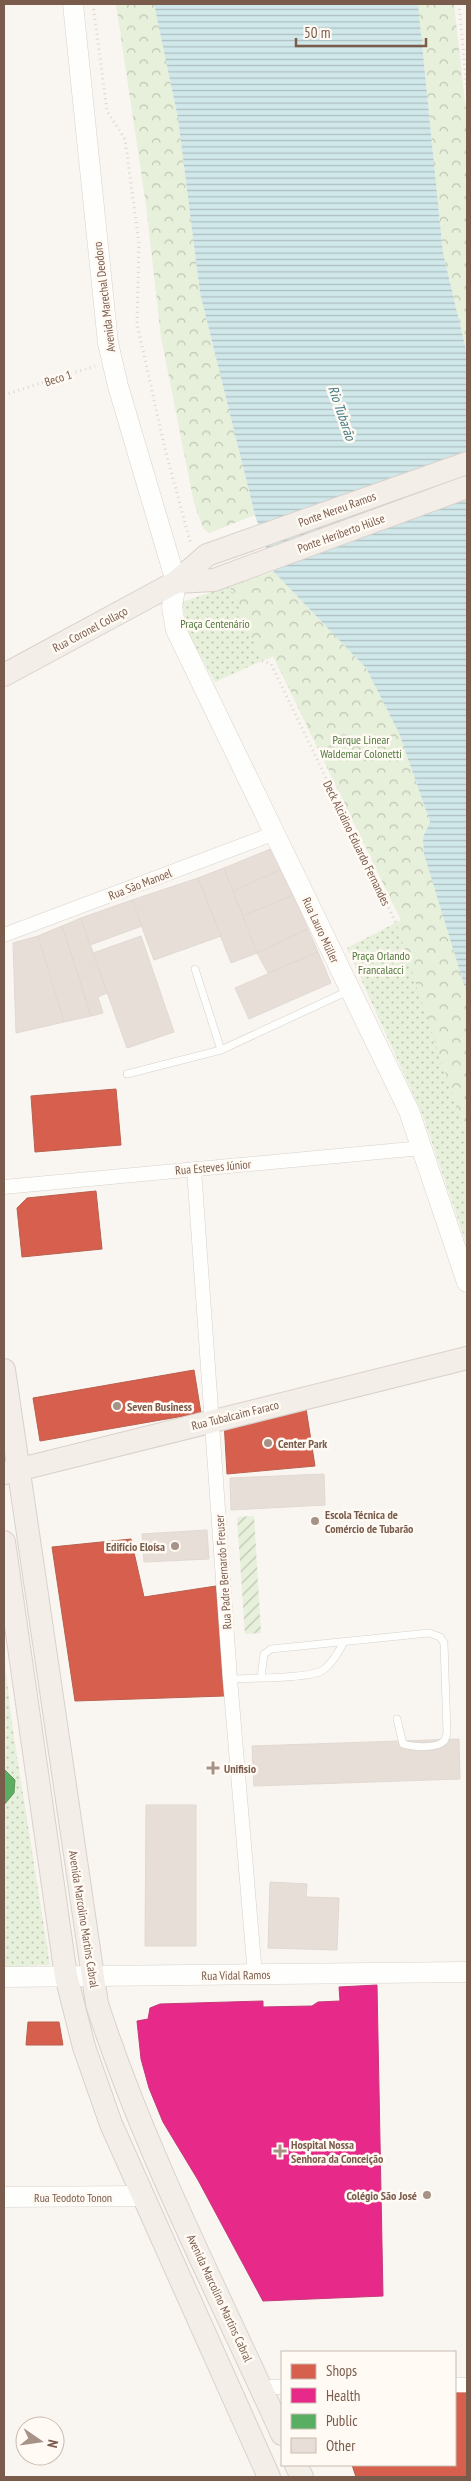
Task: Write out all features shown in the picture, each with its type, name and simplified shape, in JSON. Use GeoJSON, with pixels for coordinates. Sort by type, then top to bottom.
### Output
{"type":"FeatureCollection","features":[{"type":"Feature","properties":{"kind":"main road","name":"Avenida Marechal Deodoro"},"geometry":{"type":"LineString","coordinates":[[73,4],[104,310],[112,360],[176,582]]}},
{"type":"Feature","properties":{"kind":"main road","name":"Ponte Nereu Ramos"},"geometry":{"type":"LineString","coordinates":[[200,551],[467,463]]}},
{"type":"Feature","properties":{"kind":"main road","name":"Ponte Heriberto Hülse"},"geometry":{"type":"LineString","coordinates":[[176,582],[214,580],[467,487]]}},
{"type":"Feature","properties":{"kind":"main road"},"geometry":{"type":"LineString","coordinates":[[176,582],[200,551]]}},
{"type":"Feature","properties":{"kind":"main road","name":"Rua Coronel Collaço"},"geometry":{"type":"LineString","coordinates":[[4,675],[176,582]]}},
{"type":"Feature","properties":{"kind":"main road","name":"Rua Lauro Müller"},"geometry":{"type":"LineString","coordinates":[[176,582],[172,607],[176,630],[409,1112],[467,1282]]}},
{"type":"Feature","properties":{"kind":"main road","name":"Rua Tubalcaim Faraco"},"geometry":{"type":"LineString","coordinates":[[11,1471],[467,1358]]}},
{"type":"Feature","properties":{"kind":"main road","name":"Avenida Marcolino Martins Cabral"},"geometry":{"type":"LineString","coordinates":[[4,1370],[11,1471],[97,2004],[126,2086],[192,2237],[272,2387],[281,2429]]}},
{"type":"Feature","properties":{"kind":"main road","name":"Avenida Marcolino Martins Cabral"},"geometry":{"type":"LineString","coordinates":[[4,1542],[66,1976],[84,2047],[98,2090],[142,2196],[269,2477]]}},
{"type":"Feature","properties":{"kind":"main road","name":"Rua Vidal Ramos"},"geometry":{"type":"LineString","coordinates":[[4,1977],[467,1972]]}},
{"type":"Feature","properties":{"kind":"main road"},"geometry":{"type":"LineString","coordinates":[[142,2196],[155,2196],[163,2202],[192,2237]]}},
{"type":"Feature","properties":{"kind":"main road","name":"Rua Teodoto Tonon"},"geometry":{"type":"LineString","coordinates":[[4,2197],[142,2196]]}},
{"type":"Feature","properties":{"kind":"street","name":"Rua São Manoel"},"geometry":{"type":"LineString","coordinates":[[4,935],[275,833]]}},
{"type":"Feature","properties":{"kind":"street","name":"Rua Esteves Júnior"},"geometry":{"type":"LineString","coordinates":[[4,1187],[422,1148]]}},
{"type":"Feature","properties":{"kind":"street","name":"Rua Padre Bernardo Freuser"},"geometry":{"type":"LineString","coordinates":[[194,1169],[230,1679],[255,1975]]}},
{"type":"Feature","properties":{"kind":"lane"},"geometry":{"type":"LineString","coordinates":[[195,969],[221,1050]]}},
{"type":"Feature","properties":{"kind":"lane"},"geometry":{"type":"LineString","coordinates":[[127,1074],[221,1050],[349,990]]}},
{"type":"Feature","properties":{"kind":"lane"},"geometry":{"type":"LineString","coordinates":[[261,1677],[262,1660],[267,1650],[430,1633],[440,1637],[444,1643],[447,1733],[444,1741],[435,1746],[408,1746],[403,1744],[397,1719]]}},
{"type":"Feature","properties":{"kind":"lane"},"geometry":{"type":"LineString","coordinates":[[230,1679],[305,1675],[321,1672],[331,1664],[344,1642]]}},
{"type":"Feature","properties":{"kind":"path"},"geometry":{"type":"LineString","coordinates":[[93,4],[107,111],[124,139],[139,243],[136,324],[165,448],[200,551]]}},
{"type":"Feature","properties":{"kind":"path"},"geometry":{"type":"LineString","coordinates":[[459,4],[467,91]]}},
{"type":"Feature","properties":{"kind":"path","name":"Beco 1"},"geometry":{"type":"LineString","coordinates":[[4,395],[112,360]]}},
{"type":"Feature","properties":{"kind":"path","name":"Deck Alcidino Eduardo Fernandes"},"geometry":{"type":"LineString","coordinates":[[262,661],[271,664],[396,923]]}},
{"type":"Feature","properties":{"kind":"green space"},"geometry":{"type":"Polygon","coordinates":[[[116,4],[154,4],[178,117],[200,293],[255,515],[209,533],[203,528],[194,503],[161,337],[146,205],[116,4]]]}},
{"type":"Feature","properties":{"kind":"green space"},"geometry":{"type":"Polygon","coordinates":[[[418,4],[454,4],[467,119],[467,354],[443,253],[418,4]]]}},
{"type":"Feature","properties":{"kind":"green space","name":"Parque Linear Waldemar Colonetti"},"geometry":{"type":"Polygon","coordinates":[[[274,572],[423,837],[467,994],[467,1246],[423,1116],[347,948],[401,920],[273,656],[215,682],[188,633],[182,602],[274,572]]]}},
{"type":"Feature","properties":{"kind":"green space","name":"Parque Linear Waldemar Colonetti"},"geometry":{"type":"Polygon","coordinates":[[[274,572],[366,668],[399,733],[430,822],[423,837],[424,854],[467,994],[467,1139],[396,923],[401,920],[274,656],[262,661],[230,587],[274,572]]]}},
{"type":"Feature","properties":{"kind":"green space"},"geometry":{"type":"Polygon","coordinates":[[[254,1516],[261,1633],[245,1634],[237,1517],[254,1516]]]}},
{"type":"Feature","properties":{"kind":"green space"},"geometry":{"type":"Polygon","coordinates":[[[4,1657],[13,1731],[50,1965],[4,1967],[4,1657]]]}},
{"type":"Feature","properties":{"kind":"water","name":"Rio Tubarão"},"geometry":{"type":"Polygon","coordinates":[[[154,4],[418,4],[443,253],[467,354],[467,994],[424,854],[423,837],[430,822],[399,733],[366,668],[274,572],[255,515],[200,293],[178,118],[154,4]]]}},
{"type":"Feature","properties":{"kind":"building: Shops"},"geometry":{"type":"Polygon","coordinates":[[[116,1089],[121,1145],[35,1152],[31,1096],[116,1089]]]}},
{"type":"Feature","properties":{"kind":"building: Shops"},"geometry":{"type":"Polygon","coordinates":[[[96,1191],[102,1249],[22,1257],[17,1208],[27,1198],[96,1191]]]}},
{"type":"Feature","properties":{"kind":"building: Shops","name":"Seven Business"},"geometry":{"type":"Polygon","coordinates":[[[194,1370],[201,1413],[40,1441],[33,1398],[194,1370]]]}},
{"type":"Feature","properties":{"kind":"building: Shops","name":"Center Park"},"geometry":{"type":"Polygon","coordinates":[[[305,1402],[315,1466],[227,1474],[224,1421],[305,1402]]]}},
{"type":"Feature","properties":{"kind":"building: Shops"},"geometry":{"type":"Polygon","coordinates":[[[131,1539],[144,1597],[216,1586],[224,1696],[75,1701],[52,1547],[131,1539]]]}},
{"type":"Feature","properties":{"kind":"building: Shops"},"geometry":{"type":"Polygon","coordinates":[[[28,2022],[59,2022],[63,2045],[26,2045],[28,2022]]]}},
{"type":"Feature","properties":{"kind":"building: Shops"},"geometry":{"type":"Polygon","coordinates":[[[456,2391],[467,2391],[467,2477],[356,2477],[352,2466],[456,2466],[456,2391]]]}},
{"type":"Feature","properties":{"kind":"building: Health","name":"Hospital Nossa Senhora da Conceição"},"geometry":{"type":"Polygon","coordinates":[[[377,1985],[383,2296],[263,2301],[198,2180],[163,2122],[149,2088],[141,2059],[137,2021],[148,2019],[150,2008],[160,2004],[263,2001],[263,2007],[312,2006],[318,2002],[340,2001],[339,1987],[377,1985]]]}},
{"type":"Feature","properties":{"kind":"building: Public"},"geometry":{"type":"Polygon","coordinates":[[[4,1769],[15,1780],[14,1793],[4,1805],[4,1769]]]}},
{"type":"Feature","properties":{"kind":"building: Other"},"geometry":{"type":"Polygon","coordinates":[[[273,848],[282,869],[233,891],[224,868],[273,848]]]}},
{"type":"Feature","properties":{"kind":"building: Other"},"geometry":{"type":"Polygon","coordinates":[[[224,868],[257,953],[231,963],[198,878],[224,868]]]}},
{"type":"Feature","properties":{"kind":"building: Other"},"geometry":{"type":"Polygon","coordinates":[[[282,869],[293,895],[243,916],[233,891],[282,869]]]}},
{"type":"Feature","properties":{"kind":"building: Other"},"geometry":{"type":"Polygon","coordinates":[[[198,878],[221,936],[154,960],[132,900],[198,878]]]}},
{"type":"Feature","properties":{"kind":"building: Other"},"geometry":{"type":"Polygon","coordinates":[[[293,895],[308,929],[257,953],[243,916],[293,895]]]}},
{"type":"Feature","properties":{"kind":"building: Other"},"geometry":{"type":"Polygon","coordinates":[[[132,900],[142,926],[90,945],[81,918],[132,900]]]}},
{"type":"Feature","properties":{"kind":"building: Other"},"geometry":{"type":"Polygon","coordinates":[[[81,918],[107,993],[98,997],[103,1013],[91,1016],[62,926],[81,918]]]}},
{"type":"Feature","properties":{"kind":"building: Other"},"geometry":{"type":"Polygon","coordinates":[[[62,926],[91,1016],[64,1022],[38,936],[62,926]]]}},
{"type":"Feature","properties":{"kind":"building: Other"},"geometry":{"type":"Polygon","coordinates":[[[308,929],[318,952],[268,973],[257,953],[308,929]]]}},
{"type":"Feature","properties":{"kind":"building: Other"},"geometry":{"type":"Polygon","coordinates":[[[38,936],[64,1022],[16,1033],[13,943],[38,936]]]}},
{"type":"Feature","properties":{"kind":"building: Other"},"geometry":{"type":"Polygon","coordinates":[[[141,936],[174,1032],[127,1048],[93,953],[141,936]]]}},
{"type":"Feature","properties":{"kind":"building: Other"},"geometry":{"type":"Polygon","coordinates":[[[318,952],[331,983],[249,1019],[235,988],[318,952]]]}},
{"type":"Feature","properties":{"kind":"building: Other"},"geometry":{"type":"Polygon","coordinates":[[[324,1474],[325,1505],[231,1510],[230,1478],[324,1474]]]}},
{"type":"Feature","properties":{"kind":"building: Other","name":"Edifício Eloísa"},"geometry":{"type":"Polygon","coordinates":[[[207,1530],[209,1559],[144,1562],[142,1534],[207,1530]]]}},
{"type":"Feature","properties":{"kind":"building: Other"},"geometry":{"type":"Polygon","coordinates":[[[459,1739],[460,1779],[254,1786],[252,1746],[459,1739]]]}},
{"type":"Feature","properties":{"kind":"building: Other"},"geometry":{"type":"Polygon","coordinates":[[[146,1805],[196,1805],[196,1946],[145,1946],[146,1805]]]}},
{"type":"Feature","properties":{"kind":"building: Other"},"geometry":{"type":"Polygon","coordinates":[[[270,1882],[307,1884],[306,1897],[339,1898],[337,1950],[268,1948],[270,1882]]]}},
{"type":"Feature","properties":{"kind":"place","name":"Seven Business"},"geometry":{"type":"Point","coordinates":[117,1406]}},
{"type":"Feature","properties":{"kind":"place","name":"Center Park"},"geometry":{"type":"Point","coordinates":[268,1443]}},
{"type":"Feature","properties":{"kind":"place","name":"Escola Técnica de Comércio de Tubarão"},"geometry":{"type":"Point","coordinates":[315,1521]}},
{"type":"Feature","properties":{"kind":"place","name":"Edifício Eloísa"},"geometry":{"type":"Point","coordinates":[175,1546]}},
{"type":"Feature","properties":{"kind":"place","name":"Unifisio"},"geometry":{"type":"Point","coordinates":[213,1768]}},
{"type":"Feature","properties":{"kind":"place","name":"Hospital Nossa Senhora da Conceição"},"geometry":{"type":"Point","coordinates":[280,2151]}},
{"type":"Feature","properties":{"kind":"place","name":"Colégio São José"},"geometry":{"type":"Point","coordinates":[427,2195]}},
{"type":"Feature","properties":{"kind":"park label","name":"Praça Centenário"},"geometry":{"type":"Point","coordinates":[215,623]}},
{"type":"Feature","properties":{"kind":"park label","name":"Praça Orlando Francalacci"},"geometry":{"type":"Point","coordinates":[381,962]}}]}
